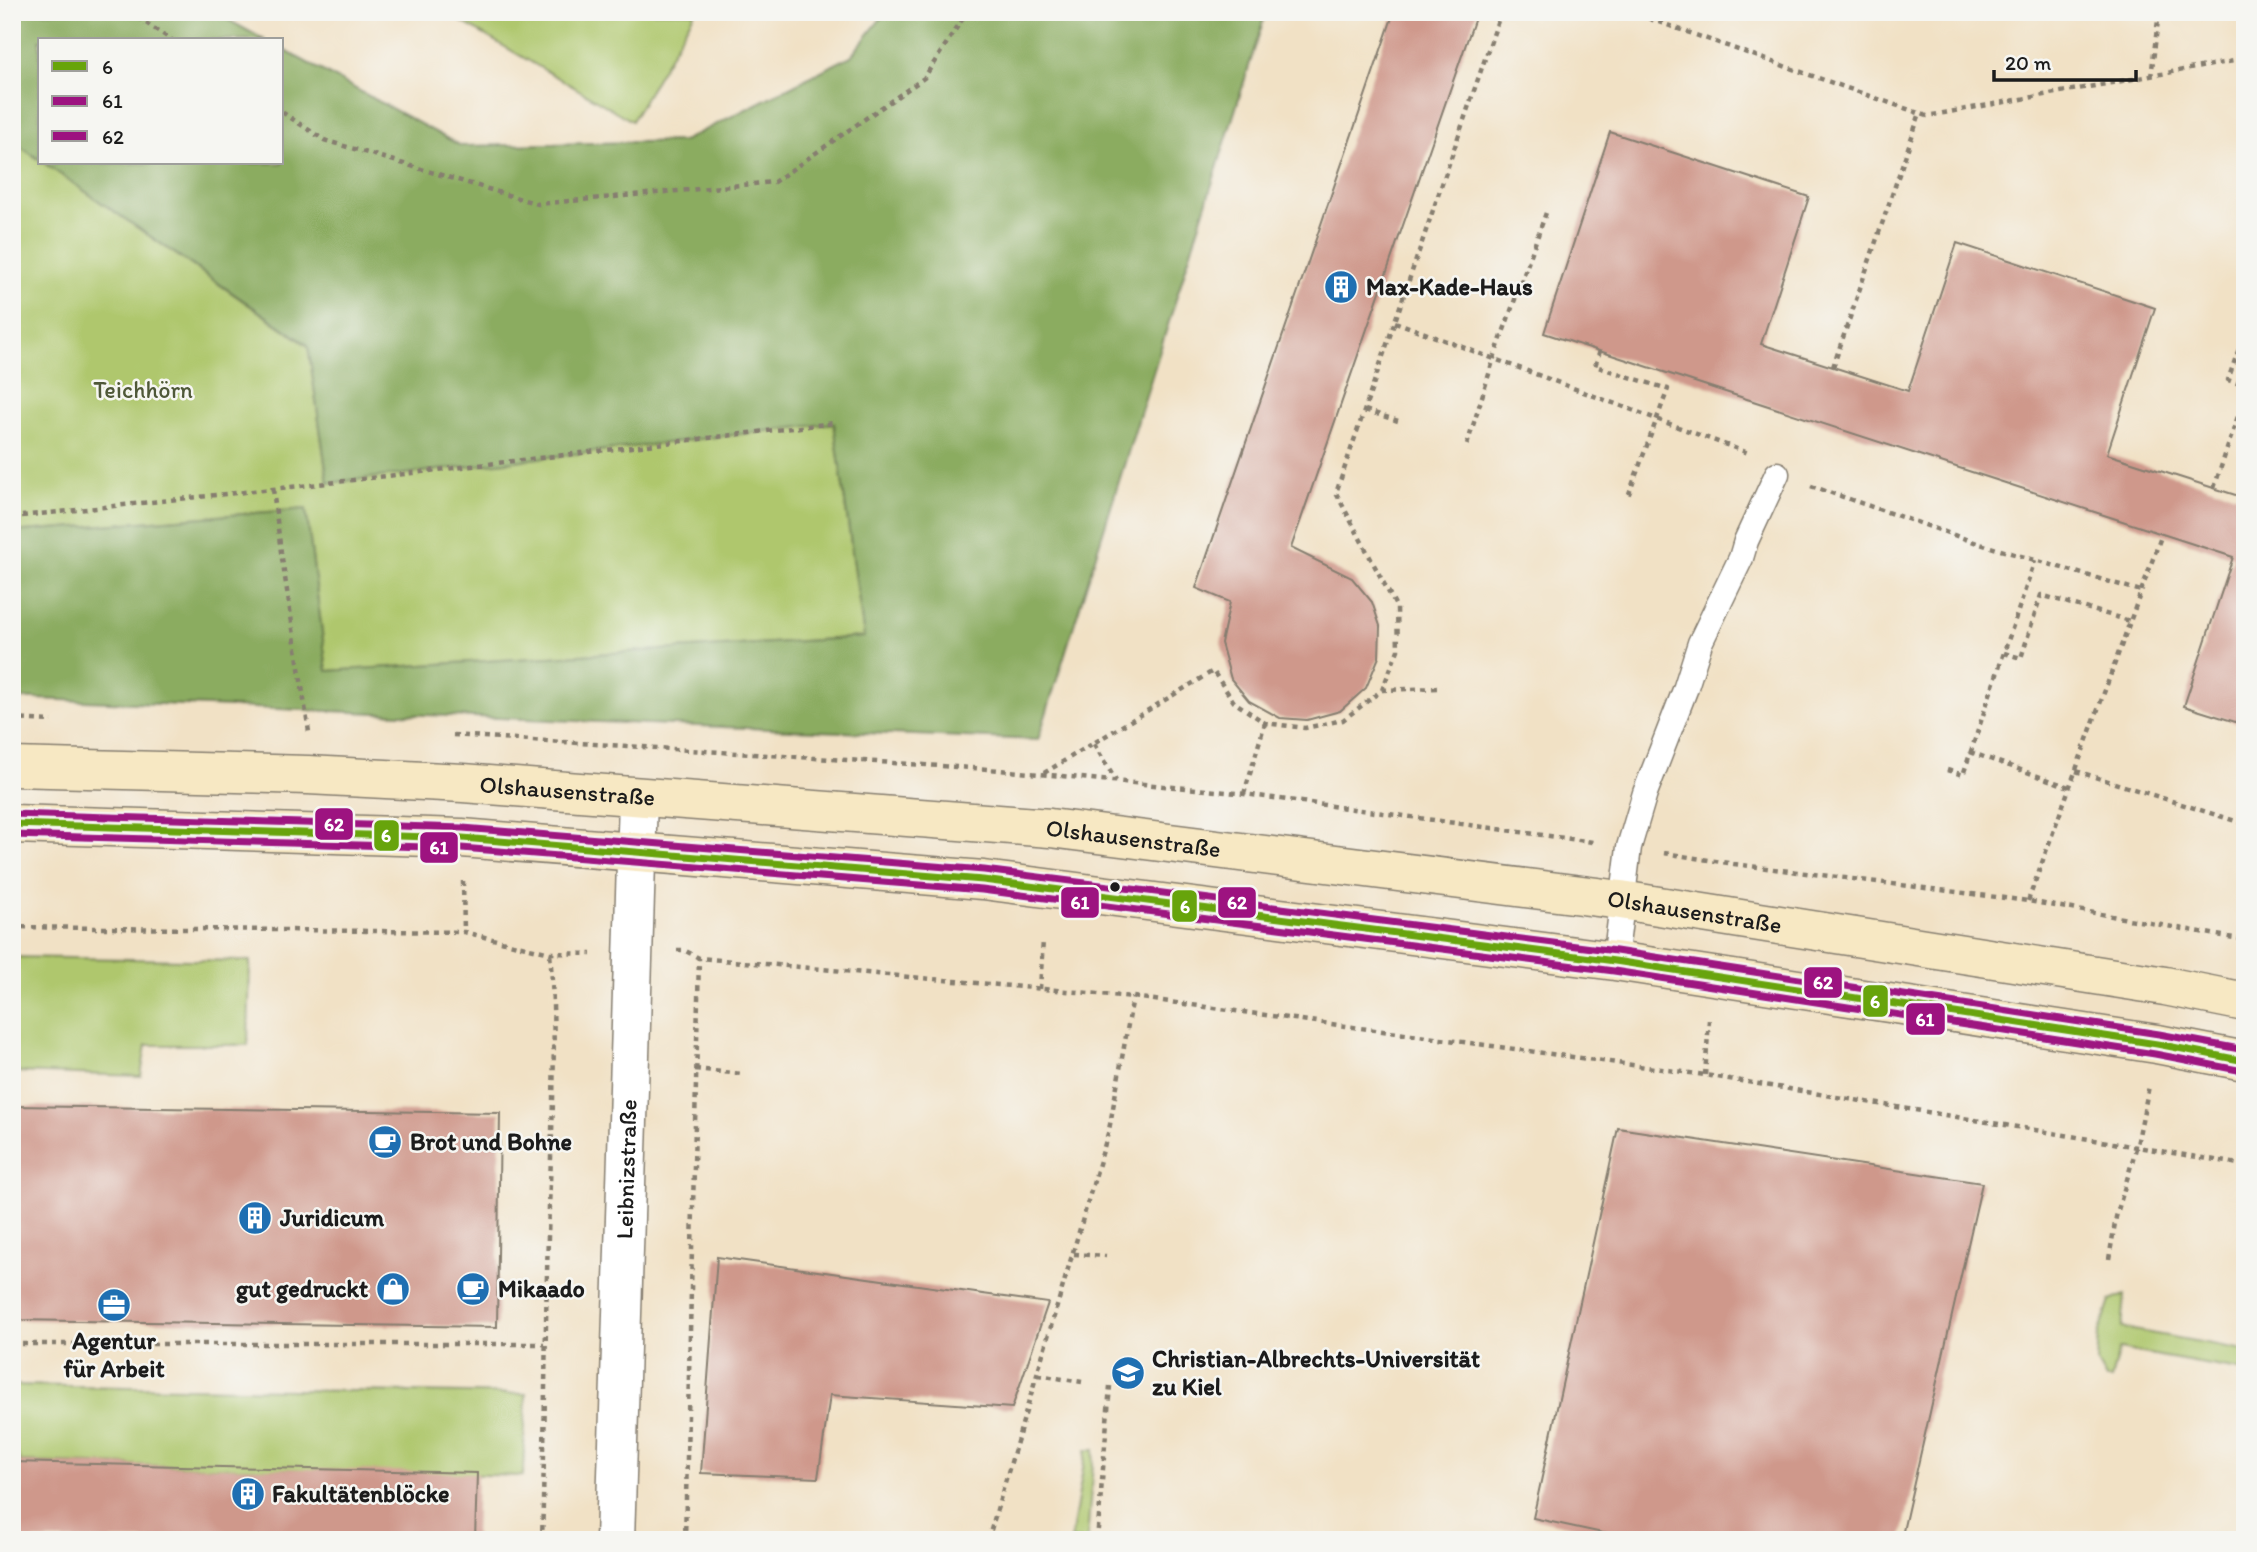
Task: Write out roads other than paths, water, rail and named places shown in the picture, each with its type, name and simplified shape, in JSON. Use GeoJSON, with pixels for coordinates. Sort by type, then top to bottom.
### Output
{"type":"FeatureCollection","features":[{"type":"Feature","properties":{"kind":"street","name":"Olshausenstraße"},"geometry":{"type":"LineString","coordinates":[[12,767],[308,775],[463,783],[1051,828],[1621,900],[2165,986],[2245,1002]]}},
{"type":"Feature","properties":{"kind":"street","name":"Leibnizstraße"},"geometry":{"type":"LineString","coordinates":[[615,1540],[638,798]]}},
{"type":"Feature","properties":{"kind":"street"},"geometry":{"type":"LineString","coordinates":[[12,824],[462,838],[983,880],[1615,961],[2157,1044],[2245,1061]]}},
{"type":"Feature","properties":{"kind":"lane"},"geometry":{"type":"LineString","coordinates":[[1615,961],[1629,847],[1645,793],[1700,643],[1777,474]]}},
{"type":"Feature","properties":{"kind":"place","name":"Max-Kade-Haus"},"geometry":{"type":"Point","coordinates":[1341,287]}},
{"type":"Feature","properties":{"kind":"place","name":"Brot und Bohne"},"geometry":{"type":"Point","coordinates":[385,1142]}},
{"type":"Feature","properties":{"kind":"place","name":"Juridicum"},"geometry":{"type":"Point","coordinates":[255,1218]}},
{"type":"Feature","properties":{"kind":"place","name":"gut gedruckt"},"geometry":{"type":"Point","coordinates":[393,1289]}},
{"type":"Feature","properties":{"kind":"place","name":"Mikaado"},"geometry":{"type":"Point","coordinates":[473,1289]}},
{"type":"Feature","properties":{"kind":"place","name":"Agentur für Arbeit"},"geometry":{"type":"Point","coordinates":[114,1305]}},
{"type":"Feature","properties":{"kind":"place","name":"Christian-Albrechts-Universität zu Kiel"},"geometry":{"type":"Point","coordinates":[1128,1373]}},
{"type":"Feature","properties":{"kind":"place","name":"Fakultätenblöcke"},"geometry":{"type":"Point","coordinates":[248,1494]}},
{"type":"Feature","properties":{"kind":"park label","name":"Teichhörn"},"geometry":{"type":"Point","coordinates":[143,390]}}]}
